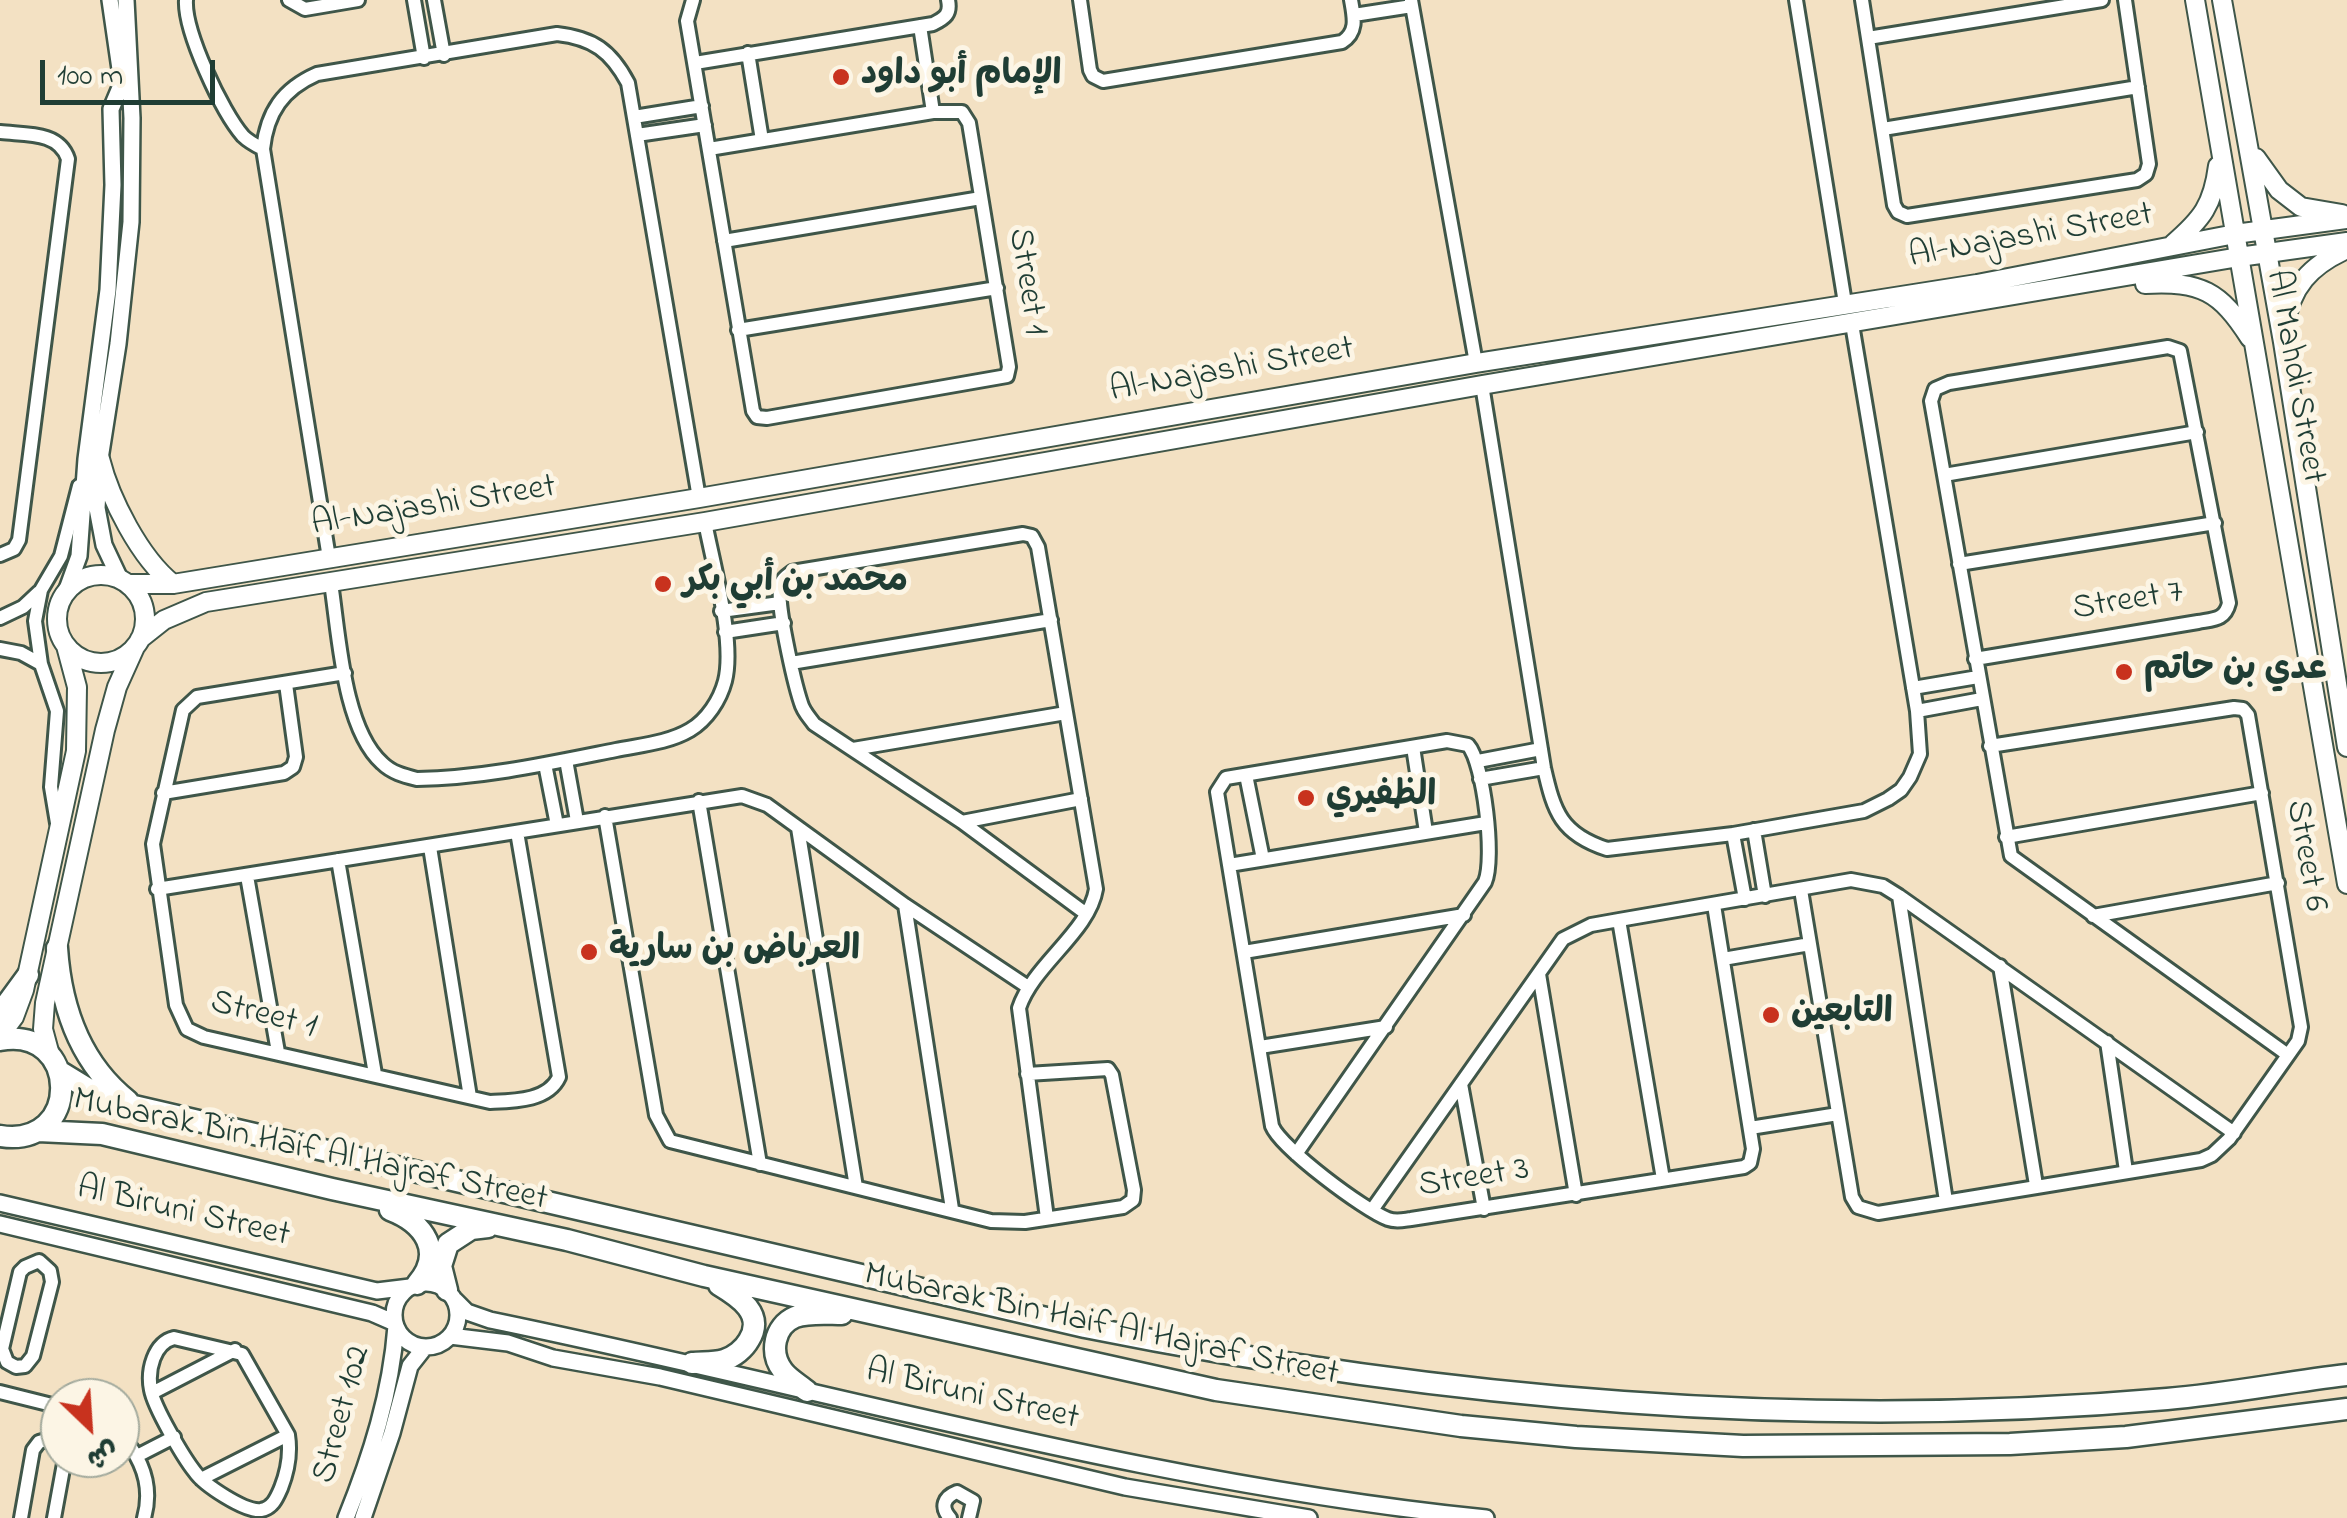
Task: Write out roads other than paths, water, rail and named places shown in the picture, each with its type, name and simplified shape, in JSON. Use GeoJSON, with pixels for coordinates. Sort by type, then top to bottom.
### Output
{"type":"FeatureCollection","features":[{"type":"Feature","properties":{"kind":"main road","name":"Al Mahdi Street"},"geometry":{"type":"LineString","coordinates":[[2195,0],[2347,884]]}},
{"type":"Feature","properties":{"kind":"main road","name":"Al Mahdi Street"},"geometry":{"type":"LineString","coordinates":[[2222,0],[2250,144],[2347,747]]}},
{"type":"Feature","properties":{"kind":"main road"},"geometry":{"type":"LineString","coordinates":[[2250,144],[2260,166],[2279,190],[2301,207],[2347,217]]}},
{"type":"Feature","properties":{"kind":"main road"},"geometry":{"type":"LineString","coordinates":[[2172,245],[2203,216],[2212,199],[2220,151]]}},
{"type":"Feature","properties":{"kind":"main road","name":"Al-Najashi Street"},"geometry":{"type":"LineString","coordinates":[[124,582],[173,584],[456,538],[1283,396],[1977,284],[2172,245],[2347,217]]}},
{"type":"Feature","properties":{"kind":"main road"},"geometry":{"type":"LineString","coordinates":[[2283,342],[2288,308],[2296,288],[2310,271],[2347,246]]}},
{"type":"Feature","properties":{"kind":"main road","name":"Al-Najashi Street"},"geometry":{"type":"LineString","coordinates":[[138,643],[164,620],[206,602],[705,522],[2239,257],[2347,246]]}},
{"type":"Feature","properties":{"kind":"main road"},"geometry":{"type":"LineString","coordinates":[[2084,284],[2176,282],[2205,288],[2227,305],[2254,344]]}},
{"type":"Feature","properties":{"kind":"main road"},"geometry":{"type":"LineString","coordinates":[[1648,336],[1646,346],[1653,357]]}},
{"type":"Feature","properties":{"kind":"main road"},"geometry":{"type":"LineString","coordinates":[[1610,342],[1616,350],[1612,364]]}},
{"type":"Feature","properties":{"kind":"main road"},"geometry":{"type":"LineString","coordinates":[[1319,390],[1312,403],[1321,414]]}},
{"type":"Feature","properties":{"kind":"main road"},"geometry":{"type":"LineString","coordinates":[[1283,396],[1290,410],[1285,421]]}},
{"type":"Feature","properties":{"kind":"main road"},"geometry":{"type":"LineString","coordinates":[[93,459],[122,516],[156,568],[173,584]]}},
{"type":"Feature","properties":{"kind":"main road"},"geometry":{"type":"LineString","coordinates":[[491,532],[487,543],[494,556]]}},
{"type":"Feature","properties":{"kind":"main road"},"geometry":{"type":"LineString","coordinates":[[456,538],[463,550],[460,562]]}},
{"type":"Feature","properties":{"kind":"main road"},"geometry":{"type":"LineString","coordinates":[[0,1038],[20,1004],[28,975],[78,730],[76,688],[56,619],[66,592],[91,576],[124,582],[144,610],[144,630],[110,708],[43,1016],[62,1090],[58,1110],[38,1131]]}},
{"type":"Feature","properties":{"kind":"main road"},"geometry":{"type":"LineString","coordinates":[[2304,631],[2319,650],[2332,650]]}},
{"type":"Feature","properties":{"kind":"main road"},"geometry":{"type":"LineString","coordinates":[[66,646],[81,659],[100,663],[119,659],[138,643]]}},
{"type":"Feature","properties":{"kind":"main road"},"geometry":{"type":"LineString","coordinates":[[2317,706],[2329,707],[2344,728]]}},
{"type":"Feature","properties":{"kind":"main road"},"geometry":{"type":"LineString","coordinates":[[58,948],[64,1000],[82,1047],[110,1085],[134,1106]]}},
{"type":"Feature","properties":{"kind":"main road"},"geometry":{"type":"LineString","coordinates":[[0,1012],[28,975]]}},
{"type":"Feature","properties":{"kind":"main road","name":"Mubarak Bin Haif Al Hajraf Street"},"geometry":{"type":"LineString","coordinates":[[0,1038],[25,1040],[95,1093],[134,1106],[1161,1342],[1320,1371],[1596,1402],[1756,1410],[1910,1410],[2168,1399],[2343,1374]]}},
{"type":"Feature","properties":{"kind":"main road","name":"Mubarak Bin Haif Al Hajraf Street"},"geometry":{"type":"LineString","coordinates":[[0,1136],[19,1138],[38,1131],[102,1134],[567,1240],[704,1276],[1216,1390],[1363,1413],[1576,1436],[1744,1446],[2010,1444],[2126,1437],[2347,1409]]}},
{"type":"Feature","properties":{"kind":"main road"},"geometry":{"type":"LineString","coordinates":[[332,1189],[421,1226],[428,1239],[427,1264],[414,1285]]}},
{"type":"Feature","properties":{"kind":"main road"},"geometry":{"type":"LineString","coordinates":[[451,1295],[441,1266],[448,1244],[471,1229],[488,1227],[567,1240]]}},
{"type":"Feature","properties":{"kind":"main road"},"geometry":{"type":"LineString","coordinates":[[692,1364],[724,1360],[737,1354],[752,1336],[755,1323],[746,1305],[704,1276]]}},
{"type":"Feature","properties":{"kind":"main road"},"geometry":{"type":"LineString","coordinates":[[808,1391],[782,1370],[776,1357],[780,1330],[800,1315],[870,1312]]}},
{"type":"Feature","properties":{"kind":"main road"},"geometry":{"type":"LineString","coordinates":[[1141,1372],[1159,1371],[1169,1362],[1168,1350],[1161,1342]]}},
{"type":"Feature","properties":{"kind":"main road"},"geometry":{"type":"LineString","coordinates":[[1363,1413],[1356,1399],[1364,1388],[1466,1389]]}},
{"type":"Feature","properties":{"kind":"main road"},"geometry":{"type":"LineString","coordinates":[[2281,1418],[2347,1416]]}},
{"type":"Feature","properties":{"kind":"street"},"geometry":{"type":"LineString","coordinates":[[66,592],[79,556],[93,459],[108,290],[113,185],[111,110],[122,83],[110,0]]}},
{"type":"Feature","properties":{"kind":"street"},"geometry":{"type":"LineString","coordinates":[[0,618],[23,607],[41,590],[61,556],[93,459],[118,344],[131,222],[132,118],[126,0]]}},
{"type":"Feature","properties":{"kind":"street"},"geometry":{"type":"LineString","coordinates":[[186,0],[186,25],[235,126],[247,141],[263,149]]}},
{"type":"Feature","properties":{"kind":"street"},"geometry":{"type":"LineString","coordinates":[[289,0],[306,10],[358,0]]}},
{"type":"Feature","properties":{"kind":"street"},"geometry":{"type":"LineString","coordinates":[[414,0],[424,58]]}},
{"type":"Feature","properties":{"kind":"street"},"geometry":{"type":"LineString","coordinates":[[434,0],[444,55]]}},
{"type":"Feature","properties":{"kind":"street","name":"Street 1"},"geometry":{"type":"LineString","coordinates":[[692,0],[687,21],[738,330],[757,416],[767,418],[1006,376],[1008,367],[996,288],[966,116],[958,110],[933,112]]}},
{"type":"Feature","properties":{"kind":"street"},"geometry":{"type":"LineString","coordinates":[[695,62],[920,26],[945,18],[950,8],[948,0]]}},
{"type":"Feature","properties":{"kind":"street"},"geometry":{"type":"LineString","coordinates":[[1080,0],[1090,70],[1103,81],[1342,42],[1351,36],[1351,0]]}},
{"type":"Feature","properties":{"kind":"street"},"geometry":{"type":"LineString","coordinates":[[1796,0],[1845,303]]}},
{"type":"Feature","properties":{"kind":"street"},"geometry":{"type":"LineString","coordinates":[[1862,0],[1894,205],[1898,212],[1908,216],[2137,180],[2146,174],[2150,164],[2125,0]]}},
{"type":"Feature","properties":{"kind":"street"},"geometry":{"type":"LineString","coordinates":[[1868,38],[2102,0]]}},
{"type":"Feature","properties":{"kind":"street"},"geometry":{"type":"LineString","coordinates":[[1354,15],[1412,3],[1476,364]]}},
{"type":"Feature","properties":{"kind":"street"},"geometry":{"type":"LineString","coordinates":[[709,149],[933,112],[920,26]]}},
{"type":"Feature","properties":{"kind":"street"},"geometry":{"type":"LineString","coordinates":[[329,558],[263,149],[270,116],[288,90],[317,74],[557,34],[580,36],[607,52],[628,84],[699,498]]}},
{"type":"Feature","properties":{"kind":"street"},"geometry":{"type":"LineString","coordinates":[[748,54],[762,140]]}},
{"type":"Feature","properties":{"kind":"street"},"geometry":{"type":"LineString","coordinates":[[1883,129],[2138,87]]}},
{"type":"Feature","properties":{"kind":"street"},"geometry":{"type":"LineString","coordinates":[[634,116],[702,106]]}},
{"type":"Feature","properties":{"kind":"street"},"geometry":{"type":"LineString","coordinates":[[637,135],[705,125]]}},
{"type":"Feature","properties":{"kind":"street"},"geometry":{"type":"LineString","coordinates":[[0,132],[53,139],[63,147],[68,159],[19,540],[14,549],[0,555]]}},
{"type":"Feature","properties":{"kind":"street"},"geometry":{"type":"LineString","coordinates":[[724,242],[981,198]]}},
{"type":"Feature","properties":{"kind":"street"},"geometry":{"type":"LineString","coordinates":[[738,330],[996,288]]}},
{"type":"Feature","properties":{"kind":"street"},"geometry":{"type":"LineString","coordinates":[[1482,385],[1544,768],[1559,819],[1588,843],[1607,850],[1734,834],[1864,810],[1888,800],[1910,777],[1920,754],[1917,711],[1852,324]]}},
{"type":"Feature","properties":{"kind":"street","name":"Street 7"},"geometry":{"type":"LineString","coordinates":[[2168,347],[2180,351],[2230,603],[2221,618],[1975,658],[1944,475],[1931,401],[1934,390],[1949,383],[2168,347]]}},
{"type":"Feature","properties":{"kind":"street"},"geometry":{"type":"LineString","coordinates":[[1944,475],[2196,432]]}},
{"type":"Feature","properties":{"kind":"street"},"geometry":{"type":"LineString","coordinates":[[93,459],[99,527],[111,563],[124,582]]}},
{"type":"Feature","properties":{"kind":"street"},"geometry":{"type":"LineString","coordinates":[[331,583],[345,673],[364,740],[383,765],[399,774],[435,779],[545,764],[666,740],[702,722],[724,684],[728,660],[705,522]]}},
{"type":"Feature","properties":{"kind":"street"},"geometry":{"type":"LineString","coordinates":[[1959,564],[2215,523]]}},
{"type":"Feature","properties":{"kind":"street"},"geometry":{"type":"LineString","coordinates":[[1048,1218],[1019,1008],[1028,986],[1085,914],[1096,889],[1038,546],[1032,536],[1023,534],[792,572],[782,578],[780,603],[792,663],[802,708],[814,724],[962,822],[1085,914]]}},
{"type":"Feature","properties":{"kind":"street"},"geometry":{"type":"LineString","coordinates":[[41,590],[34,621],[41,664],[57,711],[51,787],[58,834]]}},
{"type":"Feature","properties":{"kind":"street"},"geometry":{"type":"LineString","coordinates":[[721,611],[780,603]]}},
{"type":"Feature","properties":{"kind":"street"},"geometry":{"type":"LineString","coordinates":[[792,663],[1050,620]]}},
{"type":"Feature","properties":{"kind":"street"},"geometry":{"type":"LineString","coordinates":[[724,632],[784,624]]}},
{"type":"Feature","properties":{"kind":"street"},"geometry":{"type":"LineString","coordinates":[[0,649],[21,653],[41,664]]}},
{"type":"Feature","properties":{"kind":"street"},"geometry":{"type":"LineString","coordinates":[[1801,890],[1852,1198],[1858,1208],[1878,1213],[2201,1160],[2222,1148],[2234,1133],[2288,1054],[2016,862],[2006,837],[1975,658]]}},
{"type":"Feature","properties":{"kind":"street","name":"Street 1"},"geometry":{"type":"LineString","coordinates":[[345,673],[197,697],[183,710],[153,844],[180,1020],[187,1029],[204,1037],[470,1097],[510,1101],[552,1088],[559,1077],[517,832]]}},
{"type":"Feature","properties":{"kind":"street"},"geometry":{"type":"LineString","coordinates":[[1912,688],[1978,677]]}},
{"type":"Feature","properties":{"kind":"street"},"geometry":{"type":"LineString","coordinates":[[162,793],[284,773],[293,767],[296,757],[286,684]]}},
{"type":"Feature","properties":{"kind":"street"},"geometry":{"type":"LineString","coordinates":[[1917,711],[1982,700]]}},
{"type":"Feature","properties":{"kind":"street","name":"Street 6"},"geometry":{"type":"LineString","coordinates":[[1990,746],[2243,709],[2248,715],[2301,1027],[2298,1041],[2288,1054]]}},
{"type":"Feature","properties":{"kind":"street"},"geometry":{"type":"LineString","coordinates":[[854,749],[1066,713]]}},
{"type":"Feature","properties":{"kind":"street"},"geometry":{"type":"LineString","coordinates":[[1296,1154],[1490,872],[1478,761],[1468,745],[1458,741],[1413,747],[1226,778],[1217,792],[1272,1126],[1276,1136],[1296,1154],[1372,1210]]}},
{"type":"Feature","properties":{"kind":"street"},"geometry":{"type":"LineString","coordinates":[[1413,747],[1426,832]]}},
{"type":"Feature","properties":{"kind":"street"},"geometry":{"type":"LineString","coordinates":[[1478,761],[1541,749]]}},
{"type":"Feature","properties":{"kind":"street"},"geometry":{"type":"LineString","coordinates":[[566,760],[577,821]]}},
{"type":"Feature","properties":{"kind":"street"},"geometry":{"type":"LineString","coordinates":[[545,764],[556,825]]}},
{"type":"Feature","properties":{"kind":"street"},"geometry":{"type":"LineString","coordinates":[[1480,779],[1544,768]]}},
{"type":"Feature","properties":{"kind":"street"},"geometry":{"type":"LineString","coordinates":[[1246,775],[1264,859]]}},
{"type":"Feature","properties":{"kind":"street"},"geometry":{"type":"LineString","coordinates":[[2006,837],[2262,793]]}},
{"type":"Feature","properties":{"kind":"street"},"geometry":{"type":"LineString","coordinates":[[157,889],[742,796],[766,805],[905,905],[1028,986]]}},
{"type":"Feature","properties":{"kind":"street"},"geometry":{"type":"LineString","coordinates":[[962,822],[1081,799]]}},
{"type":"Feature","properties":{"kind":"street"},"geometry":{"type":"LineString","coordinates":[[699,800],[760,1164]]}},
{"type":"Feature","properties":{"kind":"street"},"geometry":{"type":"LineString","coordinates":[[605,816],[656,1115],[662,1131],[679,1145],[991,1221],[1048,1218],[1123,1207],[1133,1200],[1108,1069],[1027,1074]]}},
{"type":"Feature","properties":{"kind":"street"},"geometry":{"type":"LineString","coordinates":[[1229,865],[1486,823]]}},
{"type":"Feature","properties":{"kind":"street"},"geometry":{"type":"LineString","coordinates":[[798,828],[856,1187]]}},
{"type":"Feature","properties":{"kind":"street"},"geometry":{"type":"LineString","coordinates":[[1754,830],[1765,896]]}},
{"type":"Feature","properties":{"kind":"street"},"geometry":{"type":"LineString","coordinates":[[1734,834],[1745,899]]}},
{"type":"Feature","properties":{"kind":"street"},"geometry":{"type":"LineString","coordinates":[[430,846],[470,1097]]}},
{"type":"Feature","properties":{"kind":"street"},"geometry":{"type":"LineString","coordinates":[[338,860],[375,1074]]}},
{"type":"Feature","properties":{"kind":"street"},"geometry":{"type":"LineString","coordinates":[[247,876],[278,1052]]}},
{"type":"Feature","properties":{"kind":"street","name":"Street 3"},"geometry":{"type":"LineString","coordinates":[[1714,905],[1750,1128],[1752,1158],[1744,1167],[1398,1221],[1372,1210],[1570,934],[1619,920],[1851,880],[1883,886],[1899,896],[2234,1133]]}},
{"type":"Feature","properties":{"kind":"street"},"geometry":{"type":"LineString","coordinates":[[2093,916],[2278,883]]}},
{"type":"Feature","properties":{"kind":"street"},"geometry":{"type":"LineString","coordinates":[[1899,896],[1946,1201]]}},
{"type":"Feature","properties":{"kind":"street"},"geometry":{"type":"LineString","coordinates":[[905,905],[952,1209]]}},
{"type":"Feature","properties":{"kind":"street"},"geometry":{"type":"LineString","coordinates":[[1244,952],[1464,914]]}},
{"type":"Feature","properties":{"kind":"street"},"geometry":{"type":"LineString","coordinates":[[1619,920],[1663,1179]]}},
{"type":"Feature","properties":{"kind":"street"},"geometry":{"type":"LineString","coordinates":[[1723,959],[1810,944]]}},
{"type":"Feature","properties":{"kind":"street"},"geometry":{"type":"LineString","coordinates":[[2000,966],[2036,1185]]}},
{"type":"Feature","properties":{"kind":"street"},"geometry":{"type":"LineString","coordinates":[[1539,974],[1576,1194]]}},
{"type":"Feature","properties":{"kind":"street"},"geometry":{"type":"LineString","coordinates":[[1260,1047],[1386,1027]]}},
{"type":"Feature","properties":{"kind":"street"},"geometry":{"type":"LineString","coordinates":[[2107,1042],[2126,1171]]}},
{"type":"Feature","properties":{"kind":"street"},"geometry":{"type":"LineString","coordinates":[[1460,1084],[1484,1209]]}},
{"type":"Feature","properties":{"kind":"street"},"geometry":{"type":"LineString","coordinates":[[1750,1128],[1838,1114]]}},
{"type":"Feature","properties":{"kind":"street","name":"Al Biruni Street"},"geometry":{"type":"LineString","coordinates":[[0,1202],[377,1290],[391,1292],[414,1285]]}},
{"type":"Feature","properties":{"kind":"street","name":"Al Biruni Street"},"geometry":{"type":"LineString","coordinates":[[0,1224],[372,1313],[395,1324]]}},
{"type":"Feature","properties":{"kind":"street"},"geometry":{"type":"LineString","coordinates":[[39,1262],[50,1271],[52,1282],[34,1356],[25,1366],[16,1367],[7,1362],[2,1349],[20,1272],[24,1266],[39,1262]]}},
{"type":"Feature","properties":{"kind":"street"},"geometry":{"type":"LineString","coordinates":[[264,1288],[276,1277],[271,1266]]}},
{"type":"Feature","properties":{"kind":"street"},"geometry":{"type":"LineString","coordinates":[[285,1292],[282,1282],[292,1271]]}},
{"type":"Feature","properties":{"kind":"street"},"geometry":{"type":"LineString","coordinates":[[438,1284],[451,1295],[458,1312],[457,1325],[450,1336],[425,1347],[407,1341],[395,1324],[394,1309],[400,1296],[414,1285],[438,1284]]}},
{"type":"Feature","properties":{"kind":"street","name":"Al Biruni Street"},"geometry":{"type":"LineString","coordinates":[[451,1295],[466,1312],[490,1320],[1064,1448],[1298,1494],[1486,1518]]}},
{"type":"Feature","properties":{"kind":"street","name":"Street 102"},"geometry":{"type":"LineString","coordinates":[[346,1518],[374,1446],[390,1371],[395,1324]]}},
{"type":"Feature","properties":{"kind":"street","name":"Al Biruni Street"},"geometry":{"type":"LineString","coordinates":[[450,1336],[508,1343],[550,1358],[660,1377],[1125,1487],[1309,1518]]}},
{"type":"Feature","properties":{"kind":"street"},"geometry":{"type":"LineString","coordinates":[[188,1339],[235,1350],[248,1360],[288,1435],[290,1458],[285,1475],[274,1503],[261,1510],[247,1507],[200,1479],[152,1393],[155,1354],[165,1340],[188,1339]]}},
{"type":"Feature","properties":{"kind":"street","name":"Street 102"},"geometry":{"type":"LineString","coordinates":[[363,1518],[410,1366],[425,1347]]}},
{"type":"Feature","properties":{"kind":"street"},"geometry":{"type":"LineString","coordinates":[[152,1393],[235,1350]]}},
{"type":"Feature","properties":{"kind":"street"},"geometry":{"type":"LineString","coordinates":[[16,1367],[5,1393],[40,1402]]}},
{"type":"Feature","properties":{"kind":"street"},"geometry":{"type":"LineString","coordinates":[[200,1479],[288,1435]]}},
{"type":"Feature","properties":{"kind":"street"},"geometry":{"type":"LineString","coordinates":[[140,1454],[174,1436]]}},
{"type":"Feature","properties":{"kind":"street"},"geometry":{"type":"LineString","coordinates":[[1025,1463],[1034,1456],[1032,1441]]}},
{"type":"Feature","properties":{"kind":"street"},"geometry":{"type":"LineString","coordinates":[[22,1518],[33,1450],[40,1442]]}},
{"type":"Feature","properties":{"kind":"street"},"geometry":{"type":"LineString","coordinates":[[1057,1470],[1054,1454],[1064,1448]]}},
{"type":"Feature","properties":{"kind":"street"},"geometry":{"type":"LineString","coordinates":[[140,1466],[148,1486],[144,1518]]}},
{"type":"Feature","properties":{"kind":"street"},"geometry":{"type":"LineString","coordinates":[[54,1518],[61,1478]]}},
{"type":"Feature","properties":{"kind":"street"},"geometry":{"type":"LineString","coordinates":[[950,1518],[944,1504],[946,1498],[957,1492],[973,1501],[970,1518]]}},
{"type":"Feature","properties":{"kind":"place","name":"الإمام أبو داود"},"geometry":{"type":"Point","coordinates":[841,77]}},
{"type":"Feature","properties":{"kind":"place","name":"محمد بن أبي بكر"},"geometry":{"type":"Point","coordinates":[663,584]}},
{"type":"Feature","properties":{"kind":"place","name":"عدي بن حاتم"},"geometry":{"type":"Point","coordinates":[2124,672]}},
{"type":"Feature","properties":{"kind":"place","name":"الظفيري"},"geometry":{"type":"Point","coordinates":[1306,798]}},
{"type":"Feature","properties":{"kind":"place","name":"العرباض بن سارية"},"geometry":{"type":"Point","coordinates":[589,952]}},
{"type":"Feature","properties":{"kind":"place","name":"التابعين"},"geometry":{"type":"Point","coordinates":[1771,1015]}}]}
